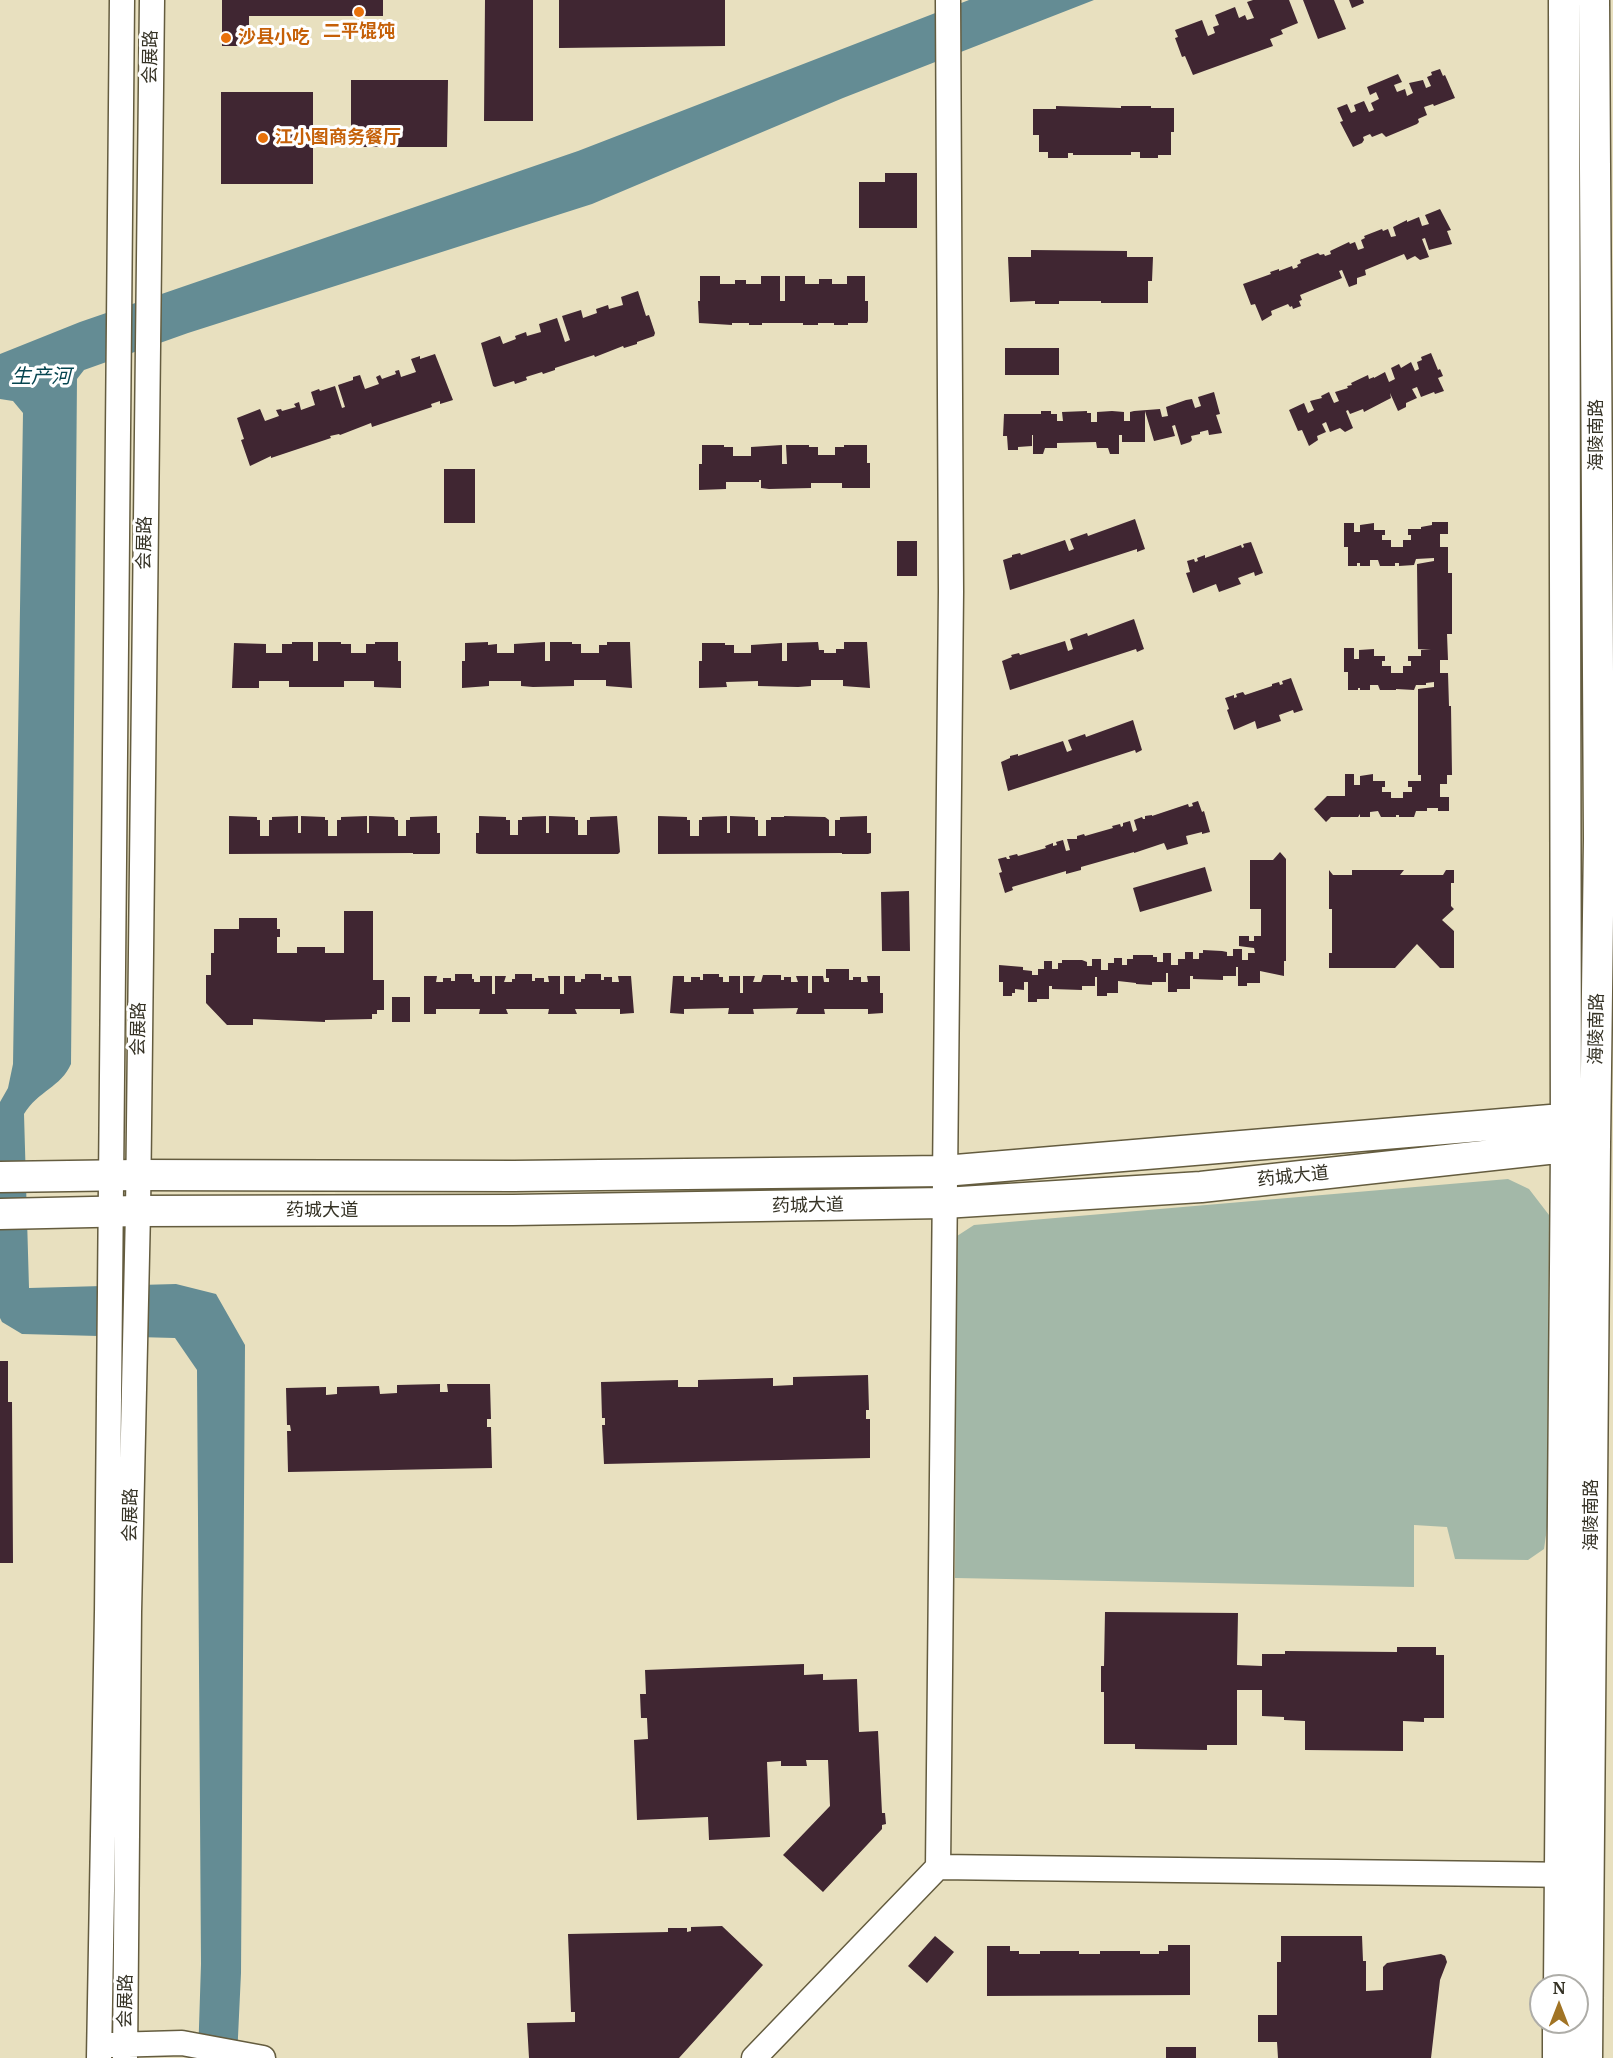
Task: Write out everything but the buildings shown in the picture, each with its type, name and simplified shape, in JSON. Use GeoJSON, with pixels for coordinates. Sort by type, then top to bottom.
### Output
{"type":"FeatureCollection","features":[{"type":"Feature","properties":{"kind":"main road","name":"海陵南路"},"geometry":{"type":"LineString","coordinates":[[1564,0],[1564,541],[1591,1130]]}},
{"type":"Feature","properties":{"kind":"main road","name":"海陵南路"},"geometry":{"type":"LineString","coordinates":[[1587,2058],[1574,1874],[1605,531],[1594,0]]}},
{"type":"Feature","properties":{"kind":"main road","name":"药城大道"},"geometry":{"type":"LineString","coordinates":[[0,1177],[525,1176],[944,1171],[1591,1130]]}},
{"type":"Feature","properties":{"kind":"main road","name":"药城大道"},"geometry":{"type":"LineString","coordinates":[[0,1214],[513,1210],[944,1203],[1201,1187],[1591,1130]]}},
{"type":"Feature","properties":{"kind":"main road","name":"海陵南路"},"geometry":{"type":"LineString","coordinates":[[1560,1974],[1574,1874]]}},
{"type":"Feature","properties":{"kind":"main road"},"geometry":{"type":"LineString","coordinates":[[1557,2058],[1558,2034]]}},
{"type":"Feature","properties":{"kind":"street","name":"会展路"},"geometry":{"type":"LineString","coordinates":[[122,0],[119,379],[123,1175],[129,1612],[125,2051]]}},
{"type":"Feature","properties":{"kind":"street","name":"会展路"},"geometry":{"type":"LineString","coordinates":[[123,1175],[147,369],[152,0]]}},
{"type":"Feature","properties":{"kind":"street"},"geometry":{"type":"LineString","coordinates":[[754,2058],[938,1868],[951,591],[948,0]]}},
{"type":"Feature","properties":{"kind":"street"},"geometry":{"type":"LineString","coordinates":[[1564,541],[1605,531]]}},
{"type":"Feature","properties":{"kind":"street","name":"会展路"},"geometry":{"type":"LineString","coordinates":[[99,2052],[107,1602],[124,1212]]}},
{"type":"Feature","properties":{"kind":"street"},"geometry":{"type":"LineString","coordinates":[[938,1868],[1574,1874]]}},
{"type":"Feature","properties":{"kind":"street"},"geometry":{"type":"LineString","coordinates":[[99,2052],[125,2051],[182,2043],[259,2057]]}},
{"type":"Feature","properties":{"kind":"green space"},"geometry":{"type":"Polygon","coordinates":[[[1508,1179],[1529,1189],[1549,1215],[1547,1528],[1544,1549],[1528,1560],[1455,1559],[1447,1527],[1414,1525],[1414,1587],[955,1578],[957,1236],[974,1225],[1508,1179]]]}},
{"type":"Feature","properties":{"kind":"water","name":"生产河"},"geometry":{"type":"Polygon","coordinates":[[[969,0],[1094,0],[843,98],[592,204],[188,333],[84,370],[77,379],[71,1064],[67,1072],[24,1114],[29,1288],[176,1284],[216,1294],[245,1345],[241,1973],[237,2058],[198,2058],[201,1964],[197,1370],[175,1338],[22,1334],[2,1322],[0,1318],[0,1102],[8,1088],[13,1064],[23,413],[13,401],[0,399],[0,354],[80,322],[578,151],[969,0]]]}},
{"type":"Feature","properties":{"kind":"place","name":"二平馄饨"},"geometry":{"type":"Point","coordinates":[359,12]}},
{"type":"Feature","properties":{"kind":"place","name":"沙县小吃"},"geometry":{"type":"Point","coordinates":[226,38]}},
{"type":"Feature","properties":{"kind":"place","name":"江小图商务餐厅"},"geometry":{"type":"Point","coordinates":[263,138]}}]}
